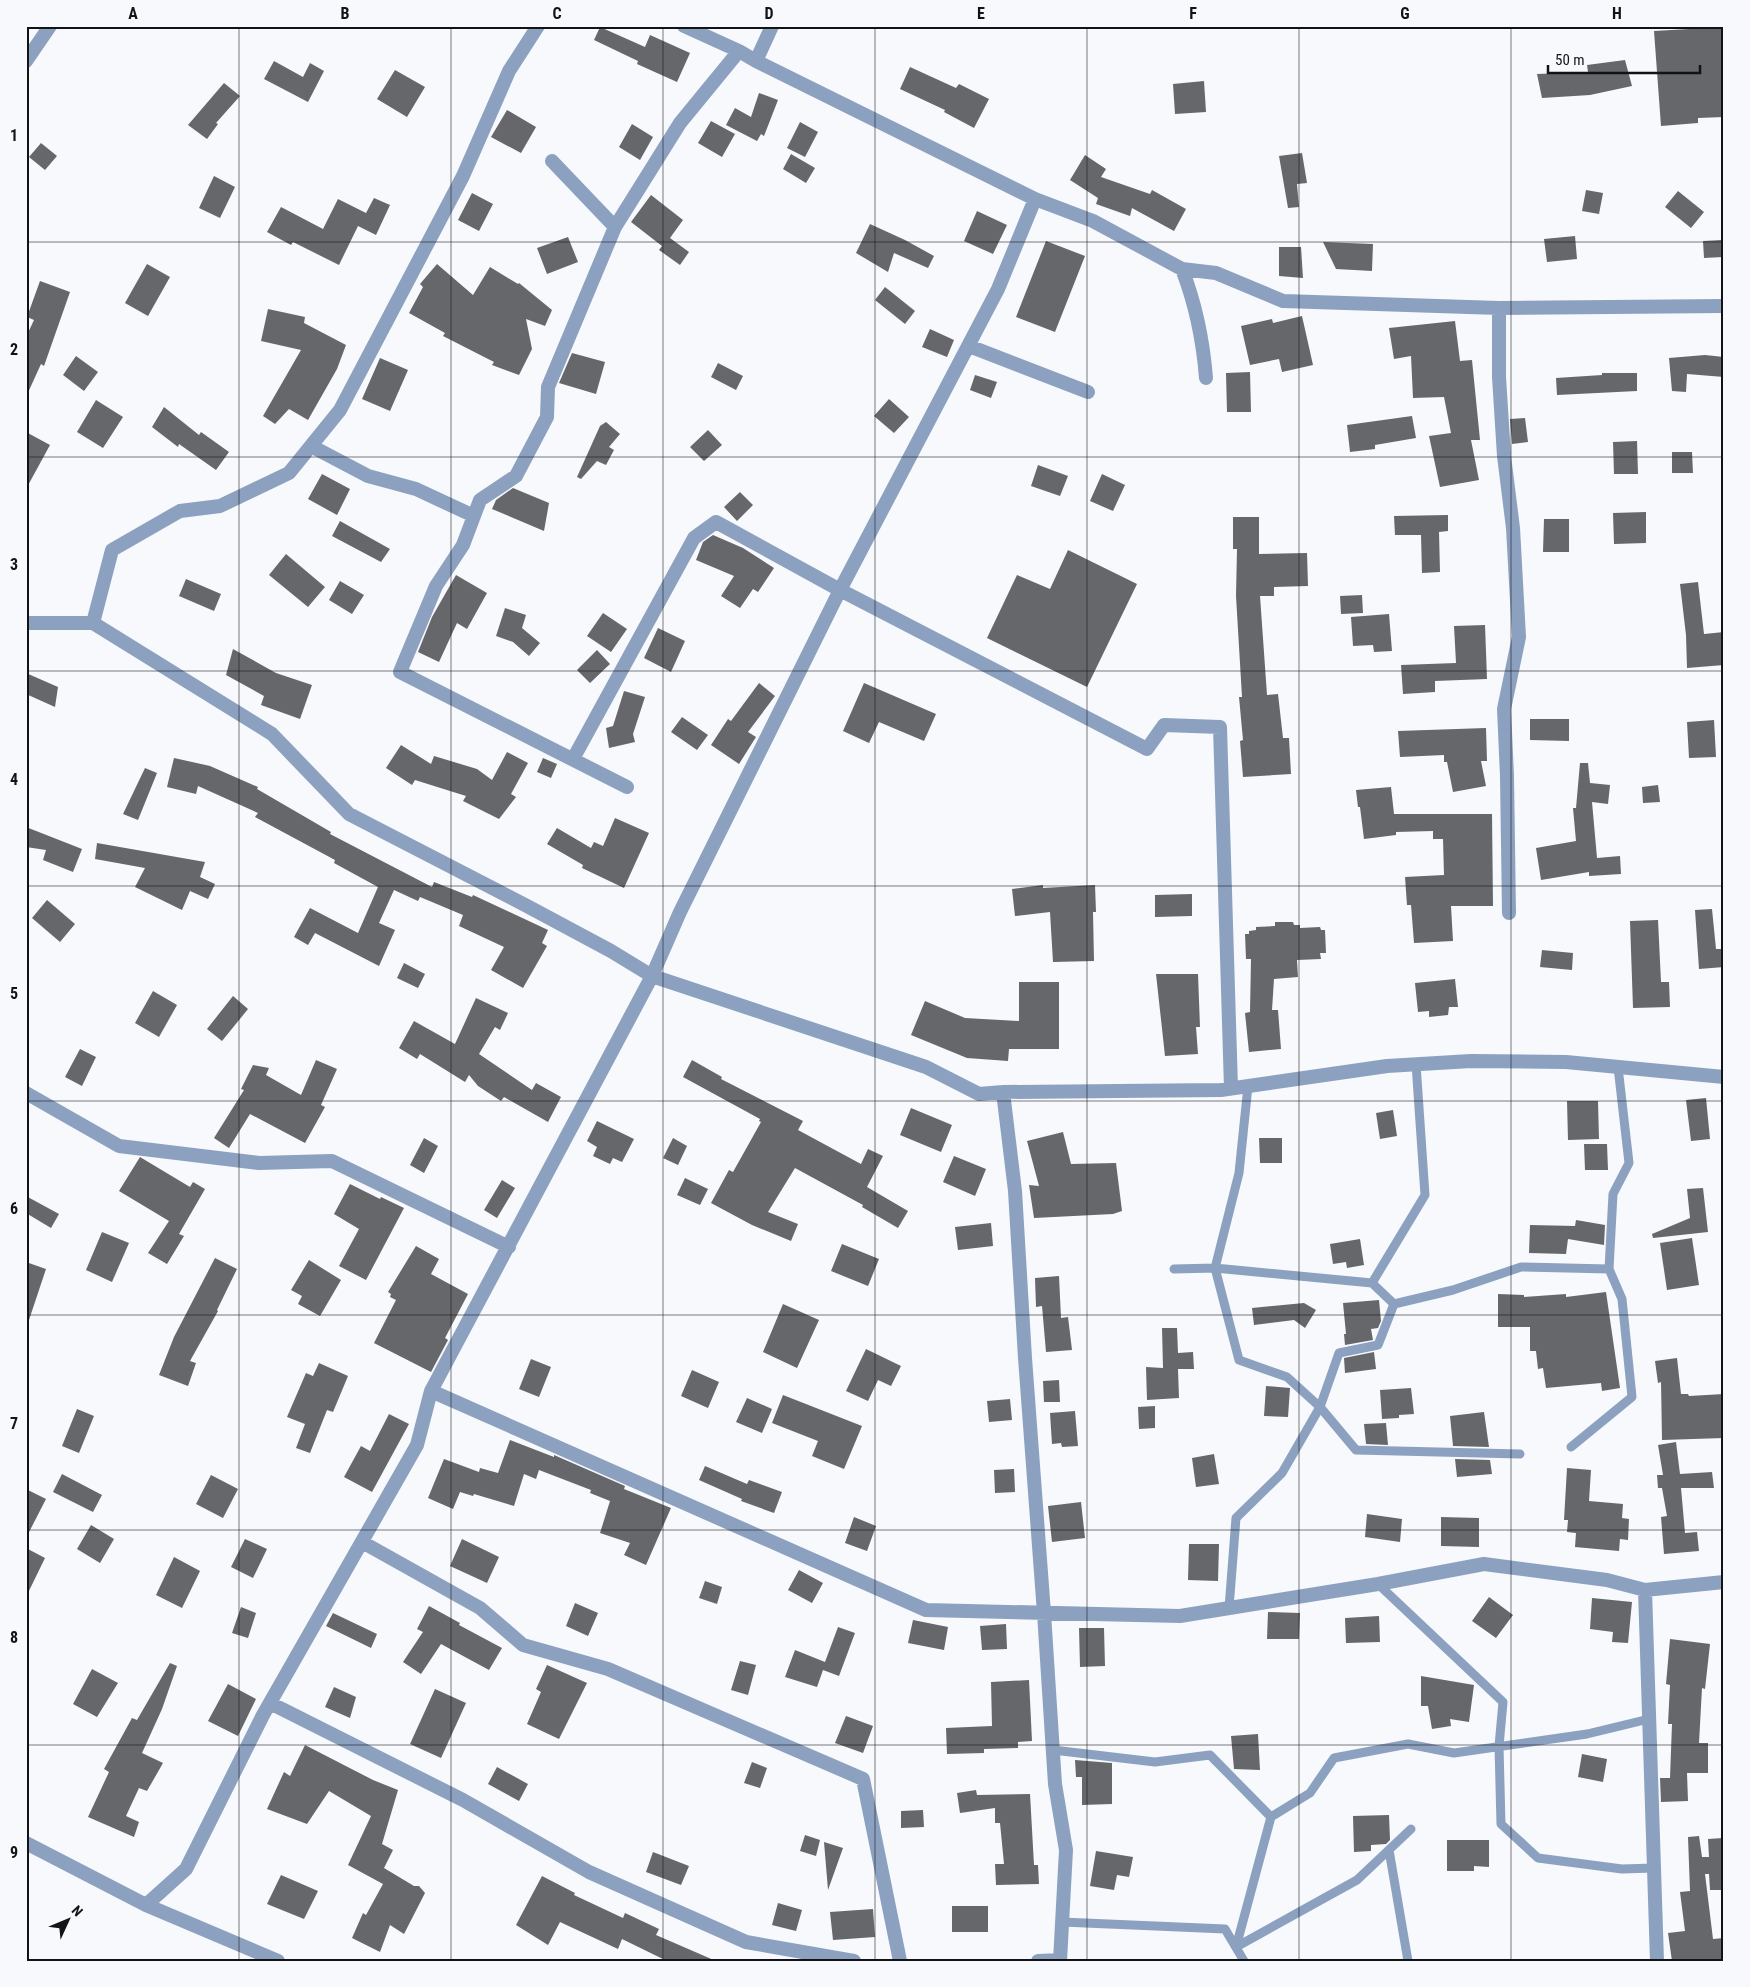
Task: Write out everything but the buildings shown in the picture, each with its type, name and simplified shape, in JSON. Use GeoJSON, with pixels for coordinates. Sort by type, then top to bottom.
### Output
{"type":"FeatureCollection","features":[{"type":"Feature","properties":{"kind":"street"},"geometry":{"type":"LineString","coordinates":[[26,61],[50,26]]}},
{"type":"Feature","properties":{"kind":"street"},"geometry":{"type":"LineString","coordinates":[[93,623],[112,550],[180,511],[220,506],[288,473],[340,410],[463,176],[509,71],[538,26]]}},
{"type":"Feature","properties":{"kind":"street"},"geometry":{"type":"LineString","coordinates":[[684,26],[739,50],[756,61],[1035,199],[1093,221],[1182,269],[1216,272],[1283,301],[1499,308],[1724,306]]}},
{"type":"Feature","properties":{"kind":"street"},"geometry":{"type":"LineString","coordinates":[[756,61],[772,26]]}},
{"type":"Feature","properties":{"kind":"street"},"geometry":{"type":"LineString","coordinates":[[627,787],[400,672],[436,586],[463,545],[480,500],[516,476],[547,417],[548,387],[614,227],[680,123],[739,50]]}},
{"type":"Feature","properties":{"kind":"street"},"geometry":{"type":"LineString","coordinates":[[552,161],[614,227]]}},
{"type":"Feature","properties":{"kind":"street"},"geometry":{"type":"LineString","coordinates":[[146,1905],[186,1869],[270,1703],[417,1445],[431,1391],[652,976],[680,912],[840,590],[998,289],[1035,199]]}},
{"type":"Feature","properties":{"kind":"street"},"geometry":{"type":"LineString","coordinates":[[1182,269],[1194,300],[1204,345],[1206,378]]}},
{"type":"Feature","properties":{"kind":"street"},"geometry":{"type":"LineString","coordinates":[[1499,308],[1499,377],[1504,456],[1513,528],[1519,637],[1504,709],[1509,913]]}},
{"type":"Feature","properties":{"kind":"street"},"geometry":{"type":"LineString","coordinates":[[969,346],[1088,392]]}},
{"type":"Feature","properties":{"kind":"street"},"geometry":{"type":"LineString","coordinates":[[311,446],[368,476],[416,489],[474,516]]}},
{"type":"Feature","properties":{"kind":"street"},"geometry":{"type":"LineString","coordinates":[[573,759],[694,538],[716,522],[840,590],[1147,749],[1164,725],[1220,727],[1231,1088]]}},
{"type":"Feature","properties":{"kind":"street"},"geometry":{"type":"LineString","coordinates":[[26,623],[93,623],[272,734],[349,814],[527,906],[611,951],[652,976],[926,1067],[979,1094],[1231,1088],[1387,1066],[1471,1061],[1566,1062],[1724,1077]]}},
{"type":"Feature","properties":{"kind":"street"},"geometry":{"type":"LineString","coordinates":[[1003,1092],[1015,1191],[1054,1784],[1066,1850],[1060,1960],[1038,1961]]}},
{"type":"Feature","properties":{"kind":"street"},"geometry":{"type":"LineString","coordinates":[[26,1093],[119,1146],[259,1163],[332,1161],[509,1247]]}},
{"type":"Feature","properties":{"kind":"street"},"geometry":{"type":"LineString","coordinates":[[431,1391],[926,1610],[1180,1616],[1378,1584],[1484,1564],[1607,1580],[1645,1590],[1724,1582]]}},
{"type":"Feature","properties":{"kind":"street"},"geometry":{"type":"LineString","coordinates":[[362,1542],[480,1608],[523,1645],[608,1669],[863,1779],[900,1961]]}},
{"type":"Feature","properties":{"kind":"street"},"geometry":{"type":"LineString","coordinates":[[1645,1590],[1657,1961]]}},
{"type":"Feature","properties":{"kind":"street"},"geometry":{"type":"LineString","coordinates":[[270,1703],[464,1800],[590,1872],[746,1942],[854,1961]]}},
{"type":"Feature","properties":{"kind":"street"},"geometry":{"type":"LineString","coordinates":[[26,1843],[146,1905],[278,1961]]}},
{"type":"Feature","properties":{"kind":"lane"},"geometry":{"type":"LineString","coordinates":[[1372,1283],[1425,1195],[1416,1064]]}},
{"type":"Feature","properties":{"kind":"lane"},"geometry":{"type":"LineString","coordinates":[[1571,1446],[1632,1397],[1622,1299],[1609,1269],[1613,1194],[1629,1163],[1618,1067]]}},
{"type":"Feature","properties":{"kind":"lane"},"geometry":{"type":"LineString","coordinates":[[1248,1086],[1239,1173],[1215,1268],[1239,1360],[1287,1377],[1320,1407],[1356,1450],[1520,1454]]}},
{"type":"Feature","properties":{"kind":"lane"},"geometry":{"type":"LineString","coordinates":[[1394,1304],[1453,1290],[1521,1267],[1609,1269]]}},
{"type":"Feature","properties":{"kind":"lane"},"geometry":{"type":"LineString","coordinates":[[1174,1269],[1215,1268],[1372,1283],[1394,1304]]}},
{"type":"Feature","properties":{"kind":"lane"},"geometry":{"type":"LineString","coordinates":[[1229,1608],[1236,1518],[1282,1473],[1320,1407],[1339,1354],[1378,1345],[1394,1304]]}},
{"type":"Feature","properties":{"kind":"lane"},"geometry":{"type":"LineString","coordinates":[[1378,1584],[1503,1702],[1499,1746],[1501,1824],[1538,1858],[1622,1869],[1654,1868]]}},
{"type":"Feature","properties":{"kind":"lane"},"geometry":{"type":"LineString","coordinates":[[1236,1947],[1271,1816],[1310,1793],[1334,1758],[1408,1744],[1454,1753],[1587,1734],[1649,1719]]}},
{"type":"Feature","properties":{"kind":"lane"},"geometry":{"type":"LineString","coordinates":[[1053,1750],[1155,1762],[1210,1755],[1271,1816]]}},
{"type":"Feature","properties":{"kind":"lane"},"geometry":{"type":"LineString","coordinates":[[1236,1947],[1357,1880],[1411,1829]]}},
{"type":"Feature","properties":{"kind":"lane"},"geometry":{"type":"LineString","coordinates":[[1389,1850],[1408,1961]]}},
{"type":"Feature","properties":{"kind":"lane"},"geometry":{"type":"LineString","coordinates":[[1062,1922],[1225,1929],[1244,1961]]}}]}
